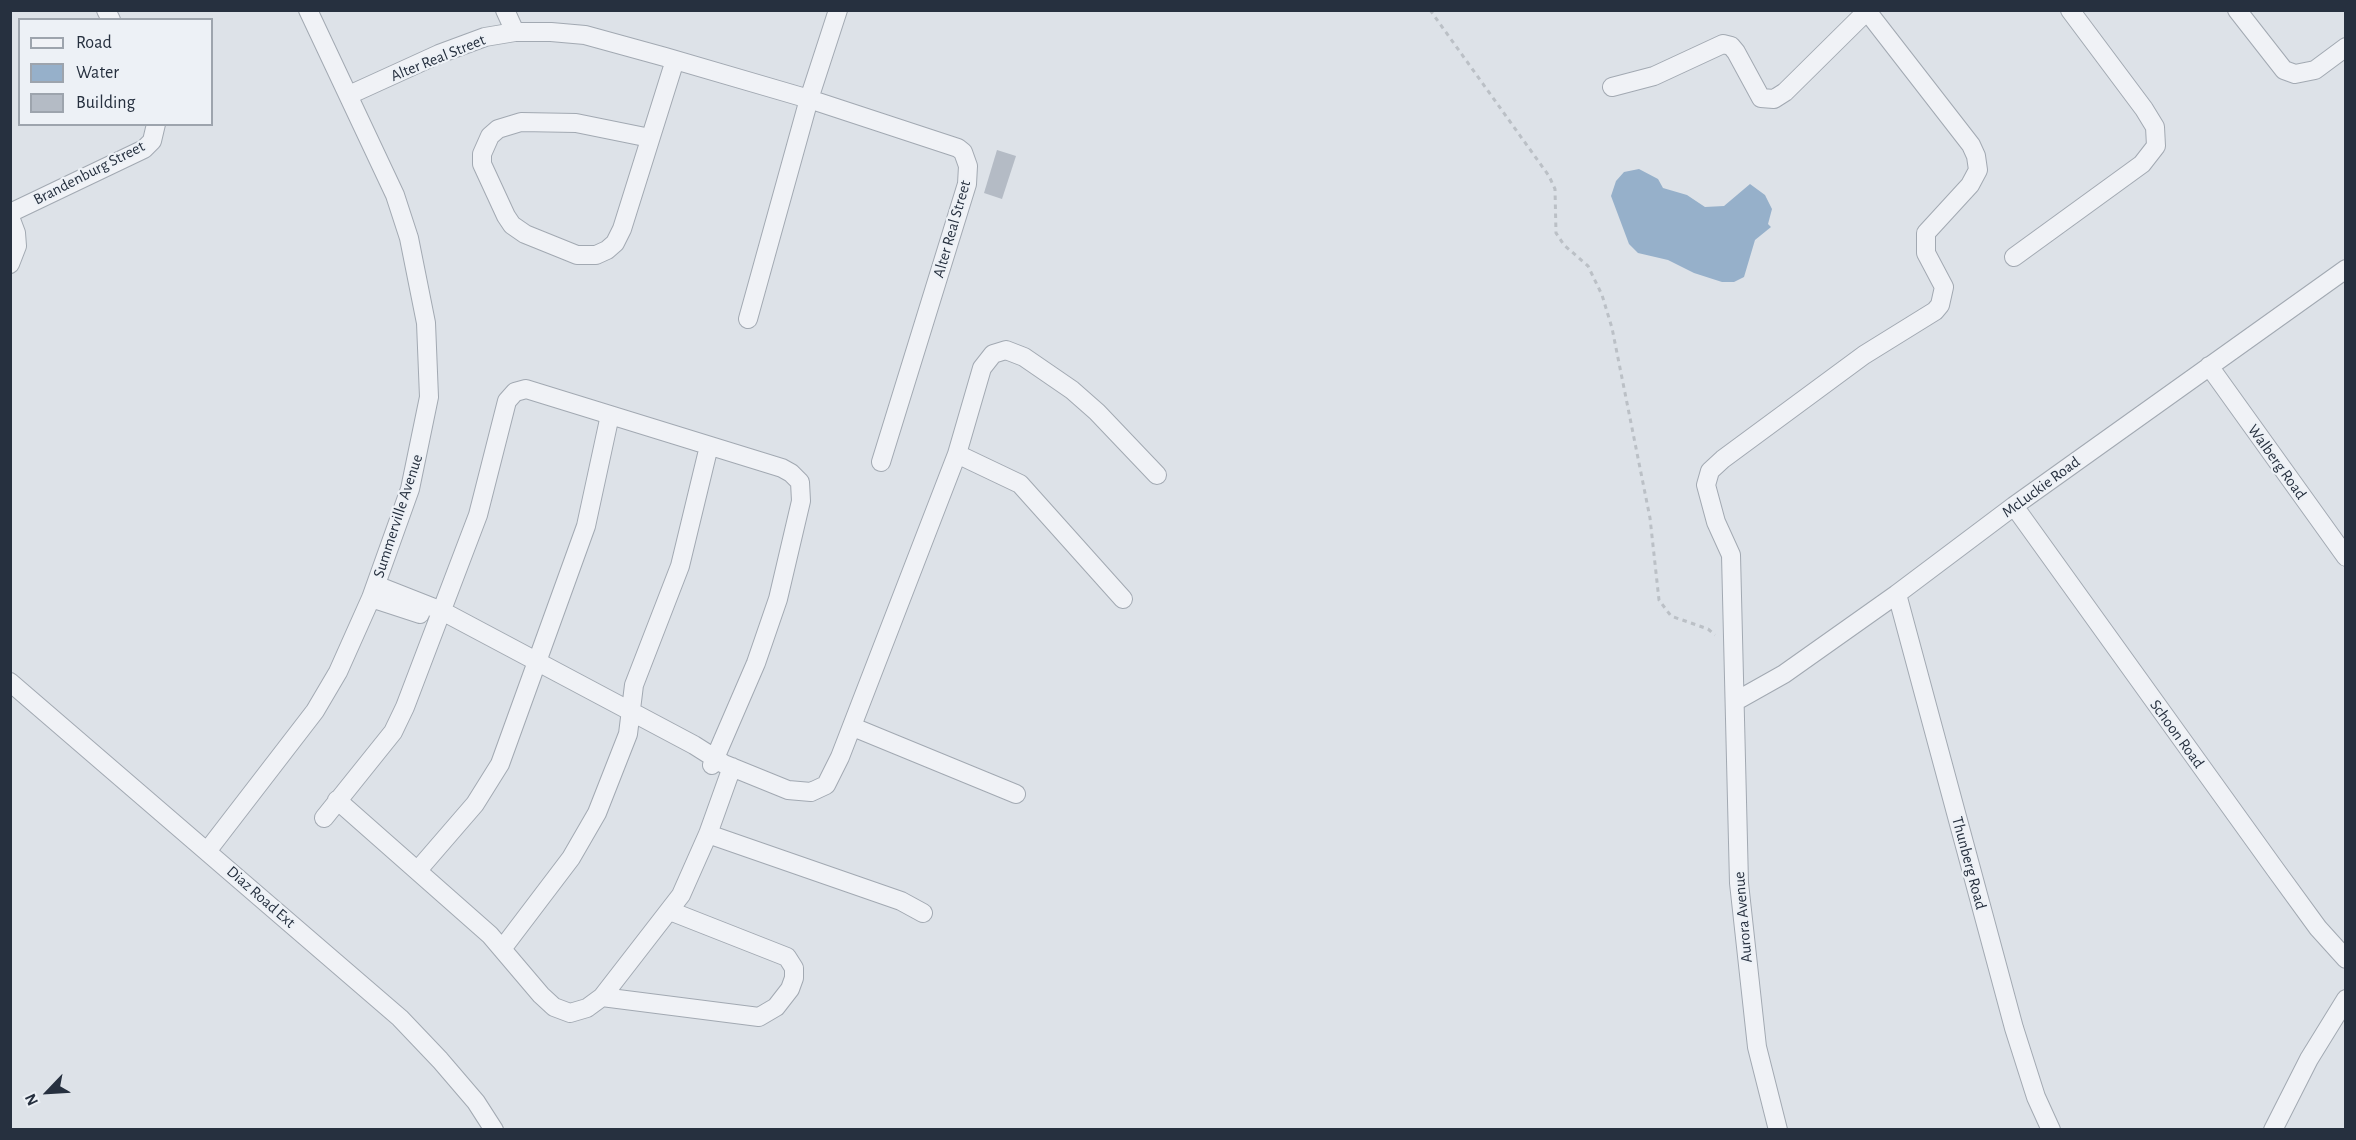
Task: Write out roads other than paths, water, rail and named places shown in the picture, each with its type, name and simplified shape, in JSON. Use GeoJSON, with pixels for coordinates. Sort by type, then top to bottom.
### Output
{"type":"FeatureCollection","features":[{"type":"Feature","properties":{"kind":"street","name":"Summerville Avenue"},"geometry":{"type":"LineString","coordinates":[[208,850],[315,711],[338,672],[373,592],[410,489],[429,397],[429,368],[420,281],[409,238],[395,195],[308,10]]}},
{"type":"Feature","properties":{"kind":"street"},"geometry":{"type":"LineString","coordinates":[[505,10],[514,32]]}},
{"type":"Feature","properties":{"kind":"street"},"geometry":{"type":"LineString","coordinates":[[748,319],[809,99],[838,10]]}},
{"type":"Feature","properties":{"kind":"street"},"geometry":{"type":"LineString","coordinates":[[2014,257],[2142,164],[2156,146],[2155,127],[2144,109],[2070,10]]}},
{"type":"Feature","properties":{"kind":"street"},"geometry":{"type":"LineString","coordinates":[[2237,10],[2284,70],[2295,74],[2315,70],[2346,47]]}},
{"type":"Feature","properties":{"kind":"street"},"geometry":{"type":"LineString","coordinates":[[1612,87],[1654,76],[1723,44],[1731,46],[1736,52],[1761,98],[1774,99],[1868,11]]}},
{"type":"Feature","properties":{"kind":"street","name":"Aurora Avenue"},"geometry":{"type":"LineString","coordinates":[[1778,1130],[1757,1047],[1739,883],[1731,555],[1708,500],[1706,485],[1710,471],[1723,459],[1864,355],[1935,311],[1940,305],[1944,287],[1926,253],[1926,233],[1970,185],[1978,170],[1971,145],[1868,11]]}},
{"type":"Feature","properties":{"kind":"street","name":"Alter Real Street"},"geometry":{"type":"LineString","coordinates":[[349,95],[439,54],[485,38],[514,32],[585,35],[809,99],[950,144],[963,152],[968,166],[967,184],[881,462]]}},
{"type":"Feature","properties":{"kind":"street"},"geometry":{"type":"LineString","coordinates":[[650,138],[576,123],[521,122],[498,129],[490,136],[482,154],[482,164],[497,199],[512,225],[525,234],[577,255],[596,255],[615,243],[618,236],[650,138],[675,60]]}},
{"type":"Feature","properties":{"kind":"street","name":"Brandenburg Street"},"geometry":{"type":"LineString","coordinates":[[10,215],[144,149],[152,141],[156,126]]}},
{"type":"Feature","properties":{"kind":"street"},"geometry":{"type":"LineString","coordinates":[[10,215],[16,233],[17,246],[10,264]]}},
{"type":"Feature","properties":{"kind":"street","name":"McLuckie Road"},"geometry":{"type":"LineString","coordinates":[[1736,701],[1784,674],[1897,594],[2014,506],[2346,269]]}},
{"type":"Feature","properties":{"kind":"street"},"geometry":{"type":"LineString","coordinates":[[373,592],[440,616],[631,718],[721,763],[788,790],[811,792],[826,785],[831,778],[853,727],[957,454],[982,368],[993,354],[1006,350],[1024,357],[1072,390],[1097,412],[1157,475]]}},
{"type":"Feature","properties":{"kind":"street","name":"Walberg Road"},"geometry":{"type":"LineString","coordinates":[[2209,366],[2346,557]]}},
{"type":"Feature","properties":{"kind":"street"},"geometry":{"type":"LineString","coordinates":[[324,818],[337,800],[393,732],[478,515],[504,412],[510,396],[518,390],[536,390],[610,416],[709,446],[791,473],[800,482],[802,492],[770,625],[721,763],[708,834],[690,878],[670,910],[602,997],[577,1013],[562,1012],[541,996],[502,949],[418,870],[337,800]]}},
{"type":"Feature","properties":{"kind":"street"},"geometry":{"type":"LineString","coordinates":[[418,870],[489,785],[500,764],[586,526],[610,416]]}},
{"type":"Feature","properties":{"kind":"street"},"geometry":{"type":"LineString","coordinates":[[502,949],[585,838],[631,718],[634,685],[680,566],[709,446]]}},
{"type":"Feature","properties":{"kind":"street"},"geometry":{"type":"LineString","coordinates":[[957,454],[1020,484],[1123,599]]}},
{"type":"Feature","properties":{"kind":"street","name":"Schoon Road"},"geometry":{"type":"LineString","coordinates":[[2014,506],[2287,886],[2346,958]]}},
{"type":"Feature","properties":{"kind":"street","name":"Thunberg Road"},"geometry":{"type":"LineString","coordinates":[[1897,594],[2014,1028],[2036,1097],[2051,1130]]}},
{"type":"Feature","properties":{"kind":"street","name":"Diaz Road Ext"},"geometry":{"type":"LineString","coordinates":[[10,682],[208,850],[400,1018],[448,1068],[494,1130]]}},
{"type":"Feature","properties":{"kind":"street"},"geometry":{"type":"LineString","coordinates":[[853,727],[1016,794]]}},
{"type":"Feature","properties":{"kind":"street"},"geometry":{"type":"LineString","coordinates":[[708,834],[901,901],[922,913]]}},
{"type":"Feature","properties":{"kind":"street"},"geometry":{"type":"LineString","coordinates":[[602,997],[759,1017],[776,1007],[790,989],[794,978],[794,968],[787,957],[670,910]]}},
{"type":"Feature","properties":{"kind":"street"},"geometry":{"type":"LineString","coordinates":[[2273,1130],[2309,1059],[2346,999]]}},
{"type":"Feature","properties":{"kind":"water"},"geometry":{"type":"Polygon","coordinates":[[[1639,169],[1658,179],[1663,188],[1687,195],[1705,207],[1724,206],[1750,184],[1765,195],[1772,209],[1768,224],[1771,227],[1755,240],[1744,277],[1734,282],[1722,282],[1694,273],[1668,260],[1638,253],[1629,244],[1611,196],[1616,181],[1624,172],[1639,169]]]}}]}
